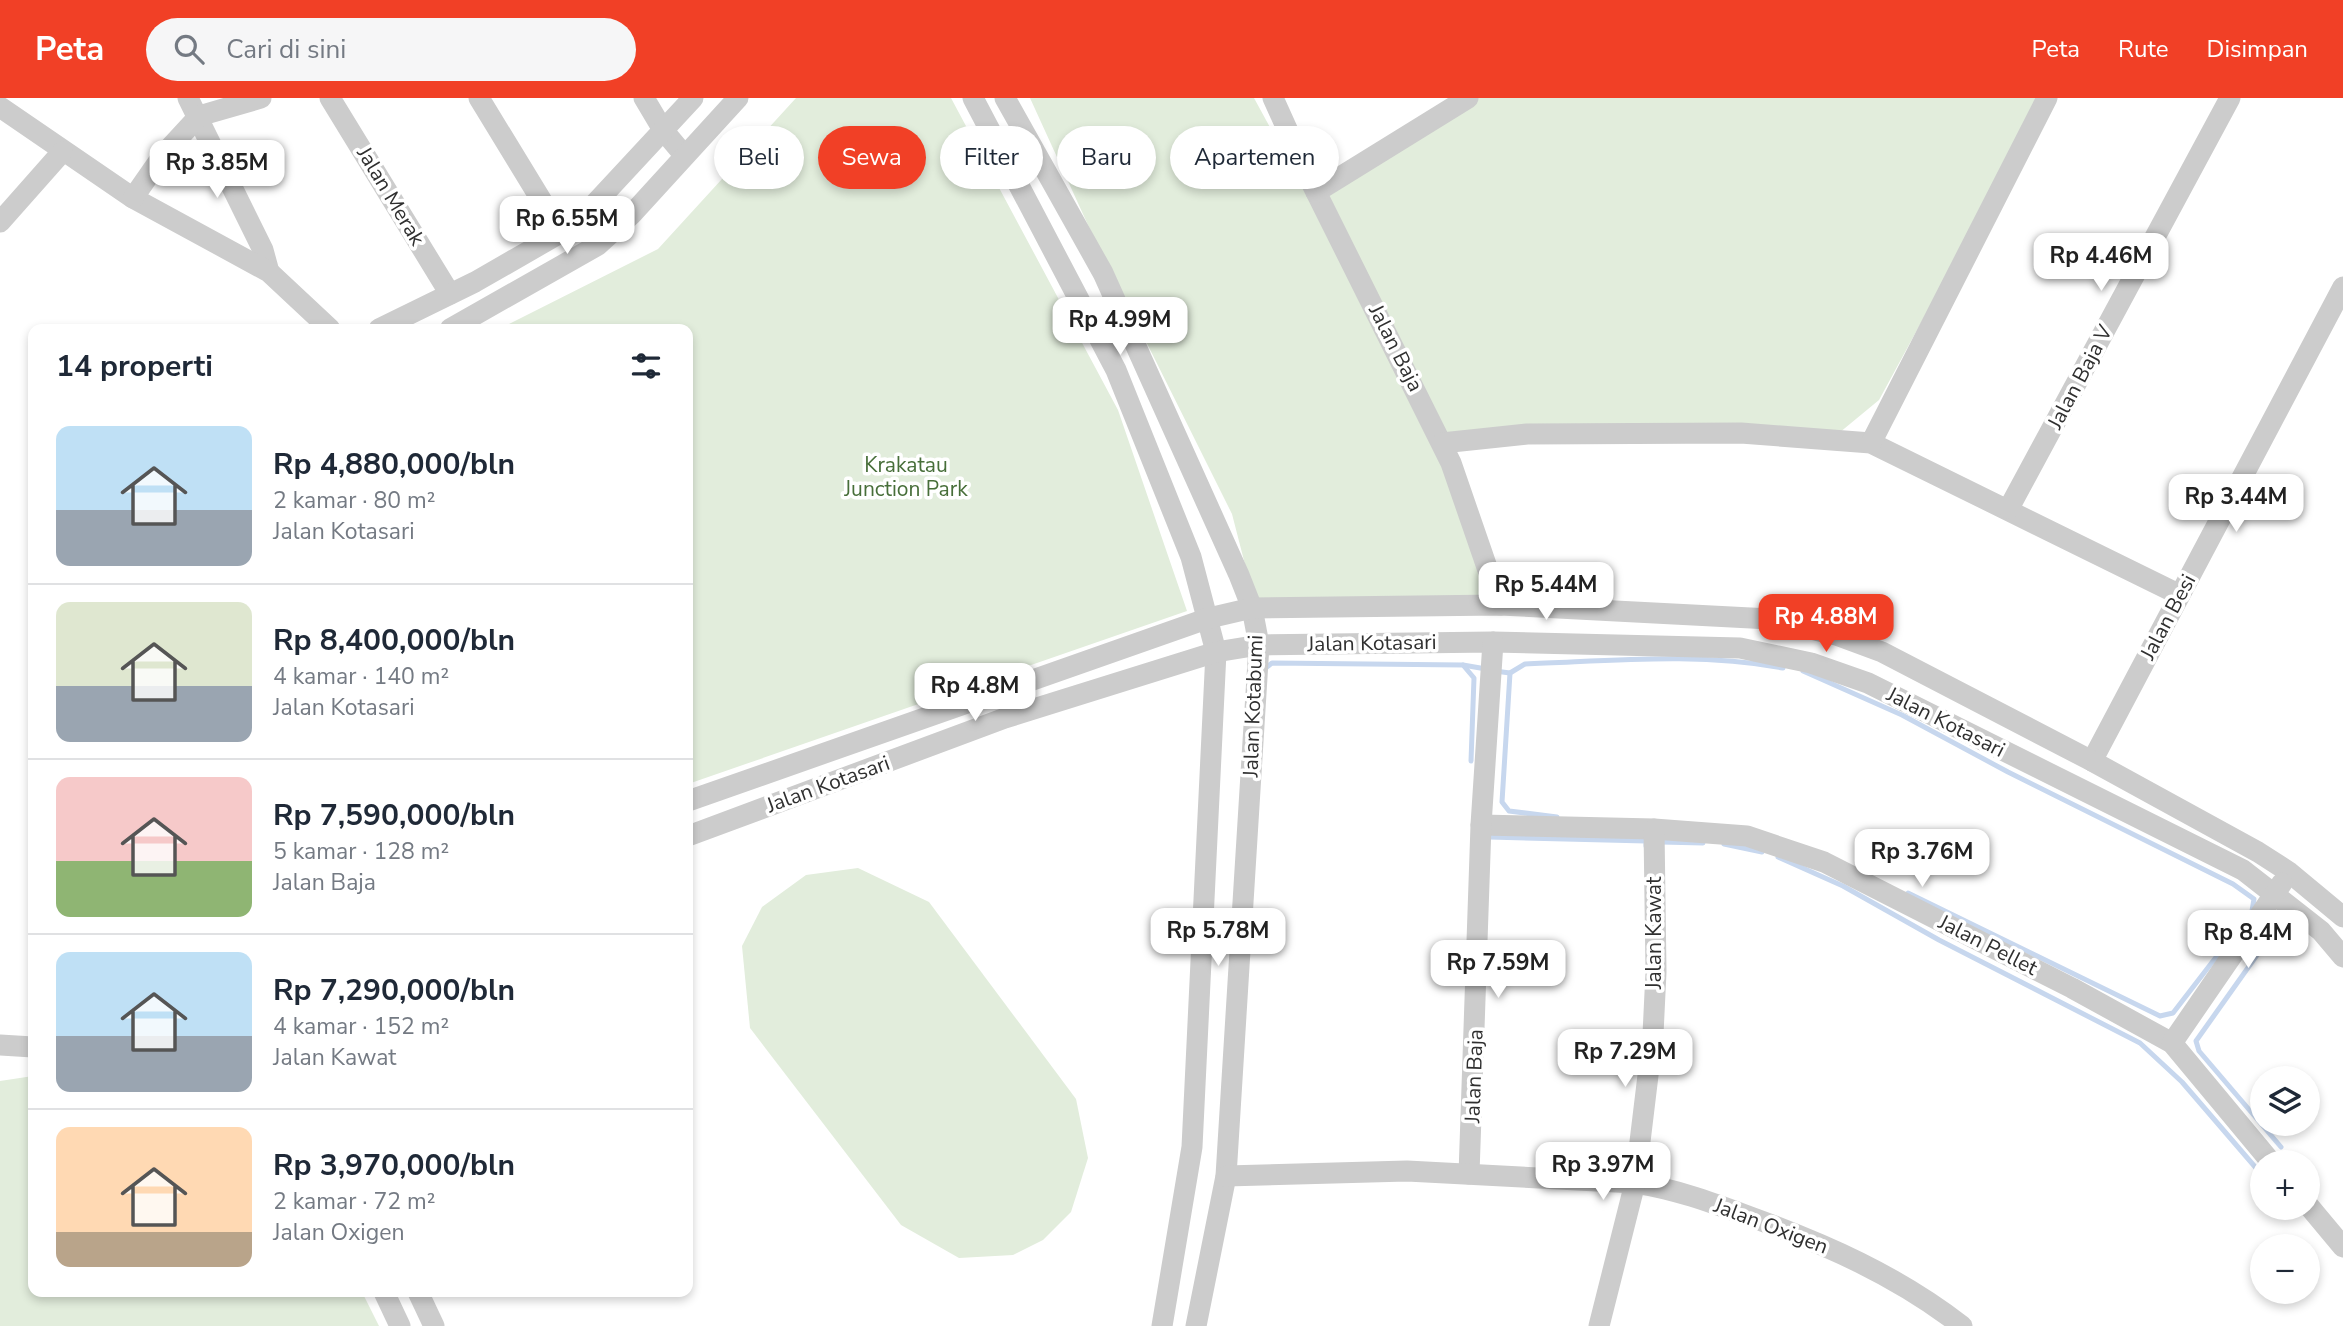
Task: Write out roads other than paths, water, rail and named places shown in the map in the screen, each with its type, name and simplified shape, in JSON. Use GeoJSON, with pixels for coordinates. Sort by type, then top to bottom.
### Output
{"type":"FeatureCollection","features":[{"type":"Feature","properties":{"kind":"street"},"geometry":{"type":"LineString","coordinates":[[133,198],[194,107],[261,98]]}},
{"type":"Feature","properties":{"kind":"street","name":"Jalan Merak"},"geometry":{"type":"LineString","coordinates":[[330,98],[450,295]]}},
{"type":"Feature","properties":{"kind":"street"},"geometry":{"type":"LineString","coordinates":[[479,98],[562,234]]}},
{"type":"Feature","properties":{"kind":"street"},"geometry":{"type":"LineString","coordinates":[[645,98],[663,130],[684,155]]}},
{"type":"Feature","properties":{"kind":"street"},"geometry":{"type":"LineString","coordinates":[[389,324],[450,295],[562,234],[595,207],[693,98]]}},
{"type":"Feature","properties":{"kind":"street"},"geometry":{"type":"LineString","coordinates":[[459,324],[598,245],[632,214],[738,98]]}},
{"type":"Feature","properties":{"kind":"street","name":"Jalan Kotabumi"},"geometry":{"type":"LineString","coordinates":[[973,98],[1116,370],[1191,556],[1216,652],[1192,1147],[1162,1326]]}},
{"type":"Feature","properties":{"kind":"street","name":"Jalan Kotabumi"},"geometry":{"type":"LineString","coordinates":[[1005,98],[1129,328],[1252,608],[1259,645],[1226,1176],[1196,1326]]}},
{"type":"Feature","properties":{"kind":"street","name":"Jalan Baja"},"geometry":{"type":"LineString","coordinates":[[1273,98],[1316,192],[1442,443],[1500,605]]}},
{"type":"Feature","properties":{"kind":"street"},"geometry":{"type":"LineString","coordinates":[[1316,192],[1468,98]]}},
{"type":"Feature","properties":{"kind":"street"},"geometry":{"type":"LineString","coordinates":[[1871,443],[2047,98]]}},
{"type":"Feature","properties":{"kind":"street","name":"Jalan Baja V"},"geometry":{"type":"LineString","coordinates":[[2009,508],[2230,98]]}},
{"type":"Feature","properties":{"kind":"street"},"geometry":{"type":"LineString","coordinates":[[0,107],[62,152],[133,198],[269,272],[325,324]]}},
{"type":"Feature","properties":{"kind":"street"},"geometry":{"type":"LineString","coordinates":[[194,107],[263,250],[269,272]]}},
{"type":"Feature","properties":{"kind":"street"},"geometry":{"type":"LineString","coordinates":[[0,222],[62,152]]}},
{"type":"Feature","properties":{"kind":"street","name":"Jalan Besi"},"geometry":{"type":"LineString","coordinates":[[2092,761],[2343,287]]}},
{"type":"Feature","properties":{"kind":"street"},"geometry":{"type":"LineString","coordinates":[[1442,443],[1527,434],[1700,433],[1871,443],[2009,508],[2180,595]]}},
{"type":"Feature","properties":{"kind":"street","name":"Jalan Kotasari"},"geometry":{"type":"LineString","coordinates":[[693,799],[1209,618],[1252,608],[1500,605],[1770,619],[1836,635],[1882,652],[2092,761],[2258,852],[2289,873],[2343,917]]}},
{"type":"Feature","properties":{"kind":"street"},"geometry":{"type":"LineString","coordinates":[[1764,652],[1770,619]]}},
{"type":"Feature","properties":{"kind":"street","name":"Jalan Kotasari"},"geometry":{"type":"LineString","coordinates":[[693,834],[998,720],[1216,652],[1259,645],[1740,648],[1764,652],[1868,683],[2243,870],[2321,931],[2343,957]]}},
{"type":"Feature","properties":{"kind":"street","name":"Jalan Baja"},"geometry":{"type":"LineString","coordinates":[[1469,1174],[1481,825],[1493,645]]}},
{"type":"Feature","properties":{"kind":"street","name":"Jalan Pellet"},"geometry":{"type":"LineString","coordinates":[[1481,825],[1654,838],[1747,836],[1824,862],[2072,988],[2172,1043],[2261,1150]]}},
{"type":"Feature","properties":{"kind":"street","name":"Jalan Kawat"},"geometry":{"type":"LineString","coordinates":[[1599,1326],[1635,1183],[1653,1034],[1656,972],[1654,838]]}},
{"type":"Feature","properties":{"kind":"street"},"geometry":{"type":"LineString","coordinates":[[2172,1043],[2289,873]]}},
{"type":"Feature","properties":{"kind":"street"},"geometry":{"type":"LineString","coordinates":[[0,1045],[28,1047]]}},
{"type":"Feature","properties":{"kind":"street","name":"Jalan Oxigen"},"geometry":{"type":"LineString","coordinates":[[1226,1176],[1407,1171],[1635,1183],[1672,1189],[1825,1246],[1874,1268],[1922,1295],[1962,1326]]}},
{"type":"Feature","properties":{"kind":"street"},"geometry":{"type":"LineString","coordinates":[[2320,1219],[2343,1247]]}},
{"type":"Feature","properties":{"kind":"street"},"geometry":{"type":"LineString","coordinates":[[386,1297],[400,1326]]}},
{"type":"Feature","properties":{"kind":"street"},"geometry":{"type":"LineString","coordinates":[[420,1297],[434,1326]]}},
{"type":"Feature","properties":{"kind":"waterway"},"geometry":{"type":"LineString","coordinates":[[1495,671],[1510,673],[1525,664],[1654,659],[1719,660],[1783,668]]}},
{"type":"Feature","properties":{"kind":"waterway"},"geometry":{"type":"LineString","coordinates":[[1263,670],[1272,663],[1463,665],[1474,678],[1471,761]]}},
{"type":"Feature","properties":{"kind":"waterway"},"geometry":{"type":"LineString","coordinates":[[1463,665],[1486,669]]}},
{"type":"Feature","properties":{"kind":"waterway"},"geometry":{"type":"LineString","coordinates":[[1803,671],[1902,715],[2008,772],[2233,884],[2254,899],[2252,911]]}},
{"type":"Feature","properties":{"kind":"waterway"},"geometry":{"type":"LineString","coordinates":[[1510,673],[1502,802],[1509,811],[1557,817]]}},
{"type":"Feature","properties":{"kind":"waterway"},"geometry":{"type":"LineString","coordinates":[[1489,837],[1646,841],[1646,846]]}},
{"type":"Feature","properties":{"kind":"waterway"},"geometry":{"type":"LineString","coordinates":[[1661,842],[1703,843]]}},
{"type":"Feature","properties":{"kind":"waterway"},"geometry":{"type":"LineString","coordinates":[[1724,844],[1762,852]]}},
{"type":"Feature","properties":{"kind":"waterway"},"geometry":{"type":"LineString","coordinates":[[1778,857],[1843,886],[1939,940],[2140,1043],[2182,1082],[2250,1161]]}},
{"type":"Feature","properties":{"kind":"waterway"},"geometry":{"type":"LineString","coordinates":[[1908,893],[2160,1016],[2173,1013],[2237,930]]}},
{"type":"Feature","properties":{"kind":"waterway"},"geometry":{"type":"LineString","coordinates":[[2279,924],[2196,1041],[2199,1051],[2281,1147]]}},
{"type":"Feature","properties":{"kind":"park label","name":"Krakatau Junction Park"},"geometry":{"type":"Point","coordinates":[906,477]}}]}
